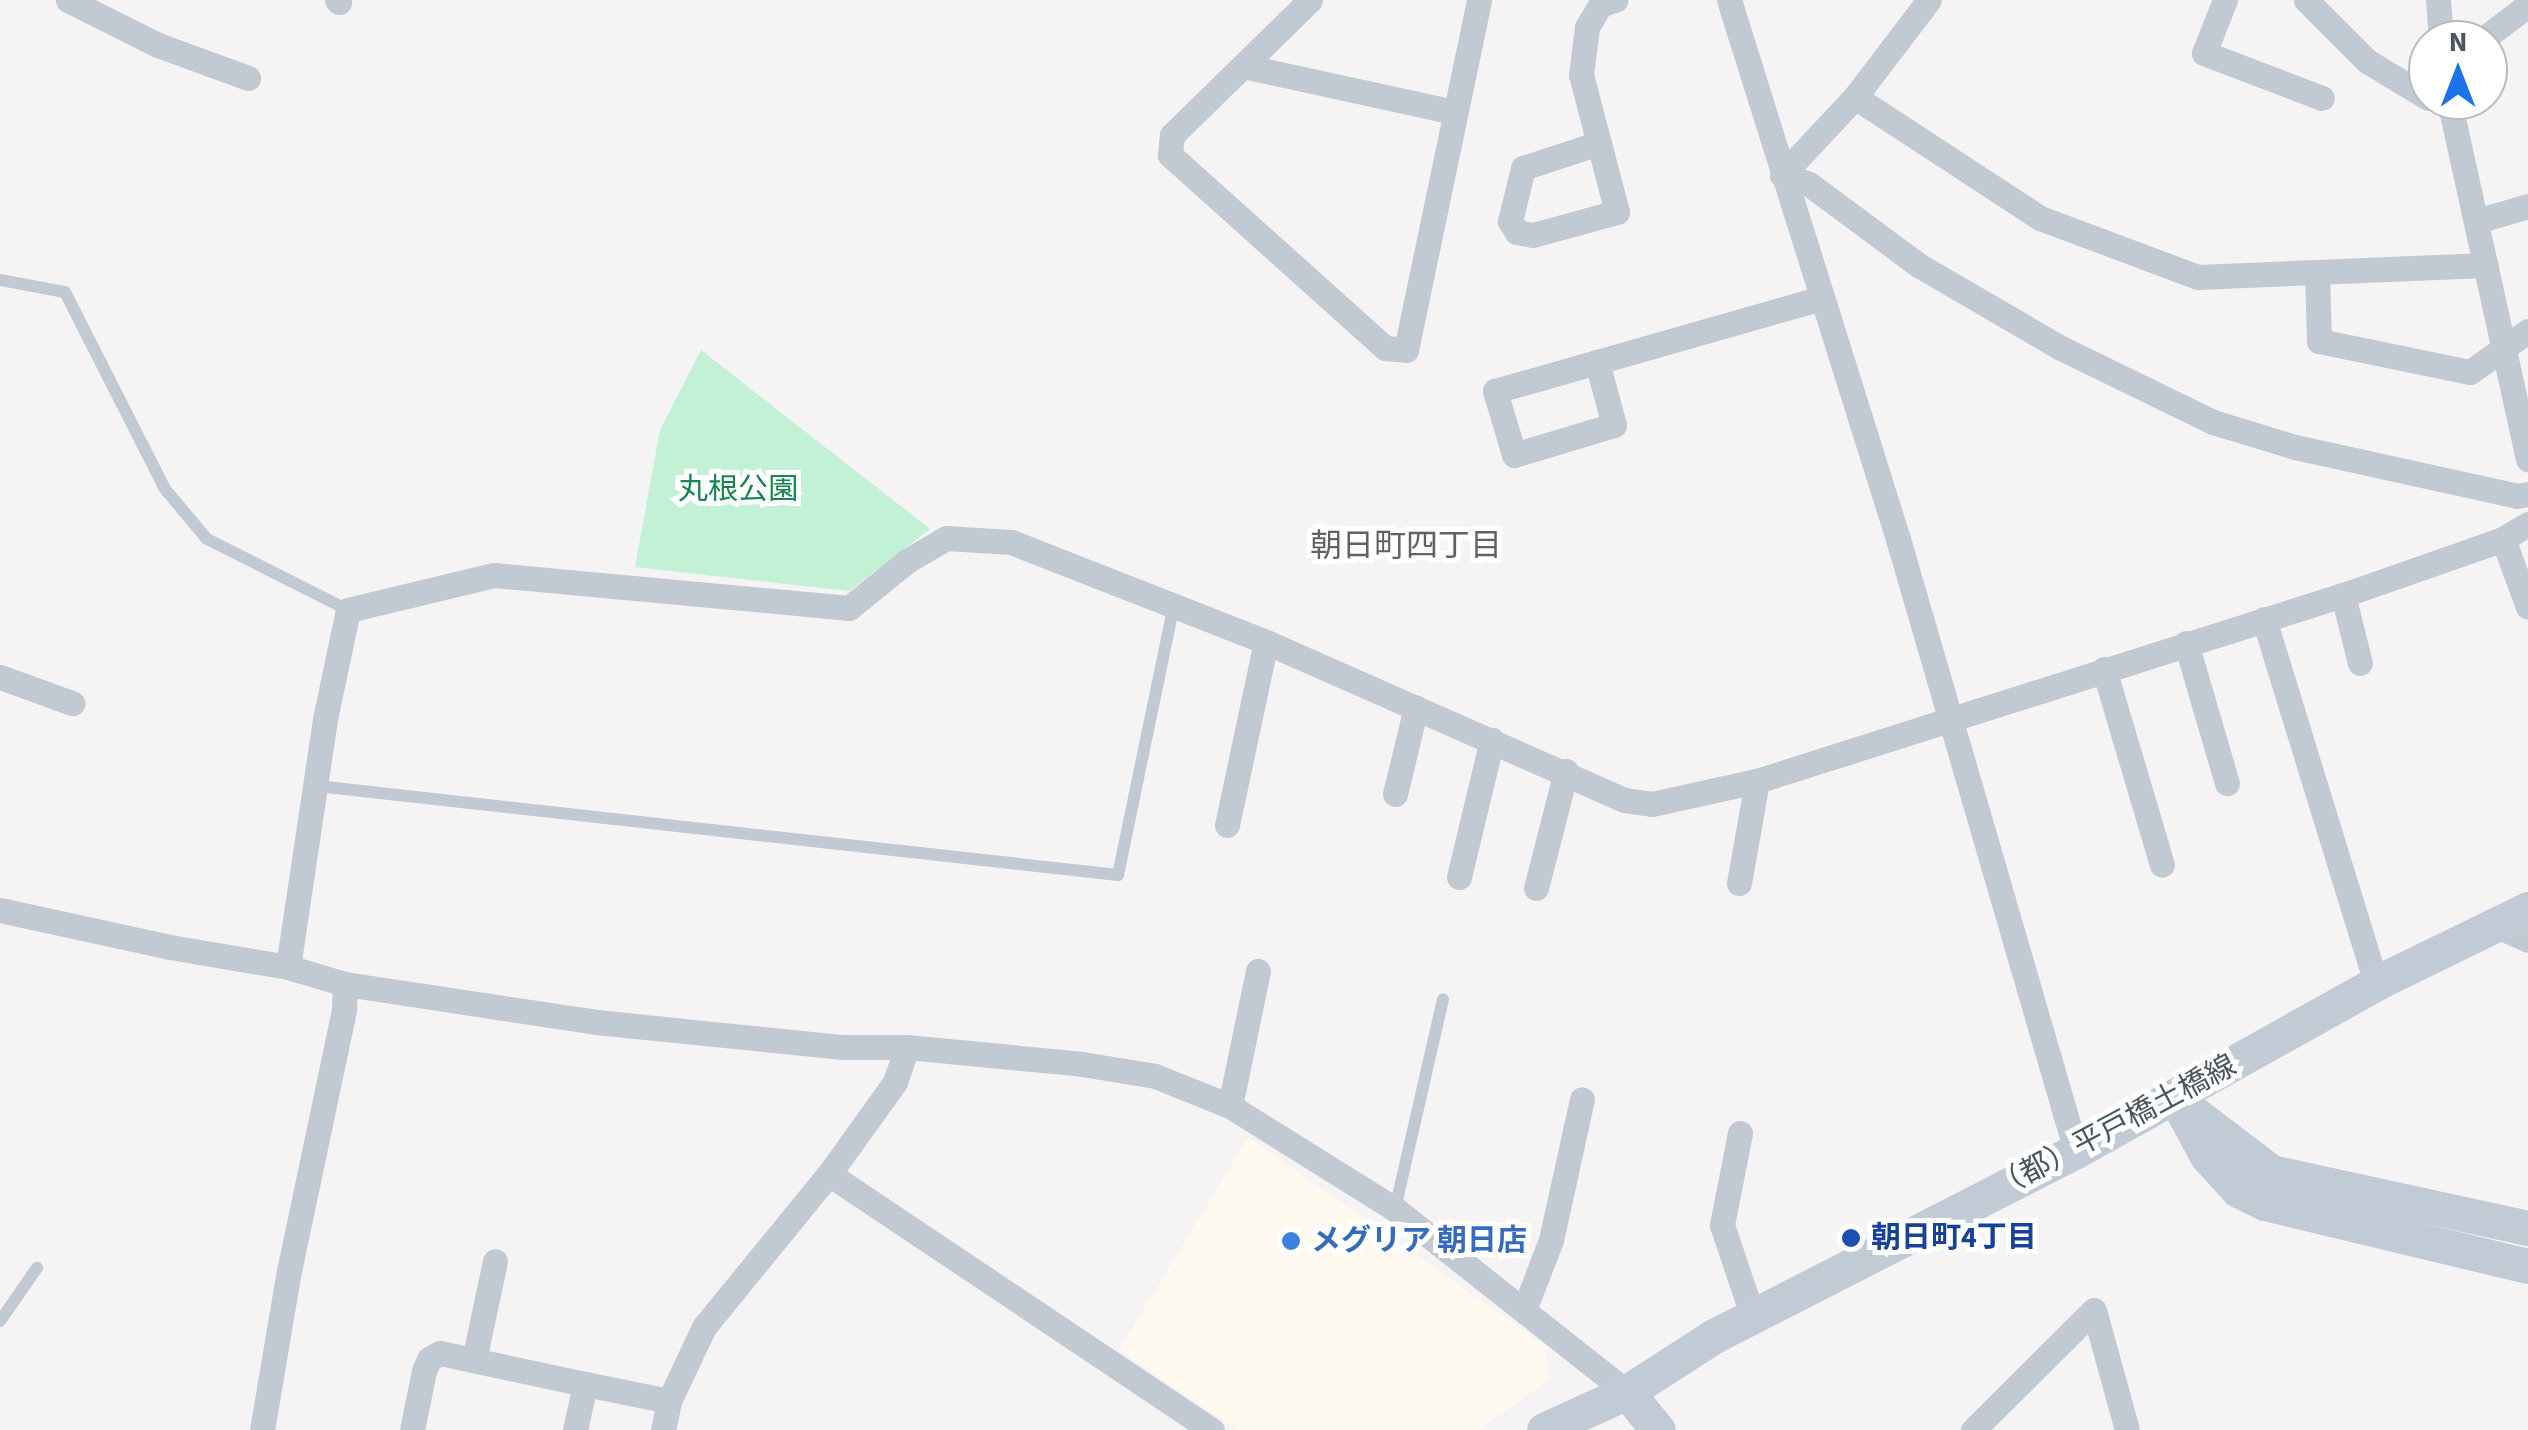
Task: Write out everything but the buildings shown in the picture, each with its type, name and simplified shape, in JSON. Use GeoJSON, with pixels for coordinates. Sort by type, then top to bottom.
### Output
{"type":"FeatureCollection","features":[{"type":"Feature","properties":{"kind":"street"},"geometry":{"type":"LineString","coordinates":[[68,0],[158,45],[248,78]]}},
{"type":"Feature","properties":{"kind":"street"},"geometry":{"type":"LineString","coordinates":[[1310,0],[1172,135],[1170,155],[1386,348],[1406,350],[1479,0]]}},
{"type":"Feature","properties":{"kind":"street"},"geometry":{"type":"LineString","coordinates":[[1598,143],[1523,168],[1510,221],[1517,232],[1533,235],[1616,212],[1581,75],[1587,26],[1601,4],[1615,0]]}},
{"type":"Feature","properties":{"kind":"street"},"geometry":{"type":"LineString","coordinates":[[1729,0],[1898,539],[2076,1151]]}},
{"type":"Feature","properties":{"kind":"street"},"geometry":{"type":"LineString","coordinates":[[1782,174],[1855,96],[1928,0]]}},
{"type":"Feature","properties":{"kind":"street"},"geometry":{"type":"LineString","coordinates":[[2225,0],[2204,53],[2322,98]]}},
{"type":"Feature","properties":{"kind":"street"},"geometry":{"type":"LineString","coordinates":[[2306,0],[2367,60],[2408,84]]}},
{"type":"Feature","properties":{"kind":"street"},"geometry":{"type":"LineString","coordinates":[[2508,20],[2528,5]]}},
{"type":"Feature","properties":{"kind":"street"},"geometry":{"type":"LineString","coordinates":[[1243,66],[1454,112]]}},
{"type":"Feature","properties":{"kind":"street"},"geometry":{"type":"LineString","coordinates":[[1855,96],[2040,218],[2198,277],[2486,265]]}},
{"type":"Feature","properties":{"kind":"street"},"geometry":{"type":"LineString","coordinates":[[2445,120],[2477,221],[2528,459]]}},
{"type":"Feature","properties":{"kind":"street"},"geometry":{"type":"LineString","coordinates":[[1782,174],[1809,184],[1920,266],[2061,348],[2213,422],[2295,447],[2517,496],[2528,494]]}},
{"type":"Feature","properties":{"kind":"street"},"geometry":{"type":"LineString","coordinates":[[2477,221],[2528,206]]}},
{"type":"Feature","properties":{"kind":"street"},"geometry":{"type":"LineString","coordinates":[[2316,274],[2319,341],[2470,372],[2528,331]]}},
{"type":"Feature","properties":{"kind":"street"},"geometry":{"type":"LineString","coordinates":[[1597,362],[1614,425],[1514,455],[1495,391],[1821,298]]}},
{"type":"Feature","properties":{"kind":"street"},"geometry":{"type":"LineString","coordinates":[[288,966],[325,719],[348,610],[494,575],[848,608],[907,561],[946,538],[1012,542],[1266,642],[1624,800],[1652,804],[1757,781],[2343,594],[2503,539],[2528,524]]}},
{"type":"Feature","properties":{"kind":"street"},"geometry":{"type":"LineString","coordinates":[[2503,539],[2528,607]]}},
{"type":"Feature","properties":{"kind":"street"},"geometry":{"type":"LineString","coordinates":[[2343,594],[2360,662]]}},
{"type":"Feature","properties":{"kind":"street"},"geometry":{"type":"LineString","coordinates":[[2264,619],[2376,983]]}},
{"type":"Feature","properties":{"kind":"street"},"geometry":{"type":"LineString","coordinates":[[1227,825],[1266,642]]}},
{"type":"Feature","properties":{"kind":"street"},"geometry":{"type":"LineString","coordinates":[[2186,643],[2227,782]]}},
{"type":"Feature","properties":{"kind":"street"},"geometry":{"type":"LineString","coordinates":[[2104,669],[2162,865]]}},
{"type":"Feature","properties":{"kind":"street"},"geometry":{"type":"LineString","coordinates":[[0,677],[72,703]]}},
{"type":"Feature","properties":{"kind":"street"},"geometry":{"type":"LineString","coordinates":[[1396,794],[1416,706]]}},
{"type":"Feature","properties":{"kind":"street"},"geometry":{"type":"LineString","coordinates":[[1459,877],[1492,740]]}},
{"type":"Feature","properties":{"kind":"street"},"geometry":{"type":"LineString","coordinates":[[1536,888],[1566,772]]}},
{"type":"Feature","properties":{"kind":"street"},"geometry":{"type":"LineString","coordinates":[[1738,884],[1757,781]]}},
{"type":"Feature","properties":{"kind":"street","name":"（都）平戸橋土橋線"},"geometry":{"type":"LineString","coordinates":[[1544,1430],[1627,1392],[1753,1317],[2076,1151],[2376,983],[2513,933],[2528,909]]}},
{"type":"Feature","properties":{"kind":"street"},"geometry":{"type":"LineString","coordinates":[[0,910],[170,947],[288,966],[345,984],[629,1026],[841,1047],[907,1047],[1082,1064],[1155,1076],[1230,1106],[1395,1209],[1627,1392],[1658,1430]]}},
{"type":"Feature","properties":{"kind":"street"},"geometry":{"type":"LineString","coordinates":[[1230,1106],[1258,970]]}},
{"type":"Feature","properties":{"kind":"street"},"geometry":{"type":"LineString","coordinates":[[262,1430],[289,1271],[344,1010],[345,984]]}},
{"type":"Feature","properties":{"kind":"street"},"geometry":{"type":"LineString","coordinates":[[663,1430],[669,1401],[704,1327],[828,1174],[895,1082],[907,1047]]}},
{"type":"Feature","properties":{"kind":"street"},"geometry":{"type":"LineString","coordinates":[[2176,1097],[2222,1138],[2271,1172],[2528,1228]]}},
{"type":"Feature","properties":{"kind":"street"},"geometry":{"type":"LineString","coordinates":[[2176,1097],[2207,1156],[2238,1190],[2264,1203],[2528,1266]]}},
{"type":"Feature","properties":{"kind":"street"},"geometry":{"type":"LineString","coordinates":[[1524,1310],[1551,1240],[1582,1099]]}},
{"type":"Feature","properties":{"kind":"street"},"geometry":{"type":"LineString","coordinates":[[1740,1133],[1722,1226],[1753,1317]]}},
{"type":"Feature","properties":{"kind":"street"},"geometry":{"type":"LineString","coordinates":[[828,1174],[1212,1430]]}},
{"type":"Feature","properties":{"kind":"street"},"geometry":{"type":"LineString","coordinates":[[474,1360],[496,1261]]}},
{"type":"Feature","properties":{"kind":"street"},"geometry":{"type":"LineString","coordinates":[[1973,1430],[2094,1310],[2126,1430]]}},
{"type":"Feature","properties":{"kind":"street"},"geometry":{"type":"LineString","coordinates":[[412,1430],[429,1359],[440,1353],[669,1401]]}},
{"type":"Feature","properties":{"kind":"street"},"geometry":{"type":"LineString","coordinates":[[575,1430],[584,1384]]}},
{"type":"Feature","properties":{"kind":"lane"},"geometry":{"type":"LineString","coordinates":[[0,280],[65,292],[165,489],[207,540],[348,610]]}},
{"type":"Feature","properties":{"kind":"lane"},"geometry":{"type":"LineString","coordinates":[[317,786],[1118,875],[1174,605]]}},
{"type":"Feature","properties":{"kind":"lane"},"geometry":{"type":"LineString","coordinates":[[1395,1209],[1443,1000]]}},
{"type":"Feature","properties":{"kind":"lane"},"geometry":{"type":"LineString","coordinates":[[0,1321],[37,1268]]}},
{"type":"Feature","properties":{"kind":"shaded area","name":"メグリア 朝日店"},"geometry":{"type":"Polygon","coordinates":[[[1248,1137],[1546,1346],[1549,1380],[1479,1430],[1237,1430],[1119,1350],[1248,1137]]]}},
{"type":"Feature","properties":{"kind":"green space","name":"丸根公園"},"geometry":{"type":"Polygon","coordinates":[[[701,350],[930,529],[849,591],[635,567],[660,430],[701,350]]]}},
{"type":"Feature","properties":{"kind":"place","name":"朝日町4丁目"},"geometry":{"type":"Point","coordinates":[1851,1238]}},
{"type":"Feature","properties":{"kind":"place","name":"メグリア 朝日店"},"geometry":{"type":"Point","coordinates":[1291,1241]}},
{"type":"Feature","properties":{"kind":"district","name":"朝日町四丁目"},"geometry":{"type":"Point","coordinates":[1406,546]}}]}
